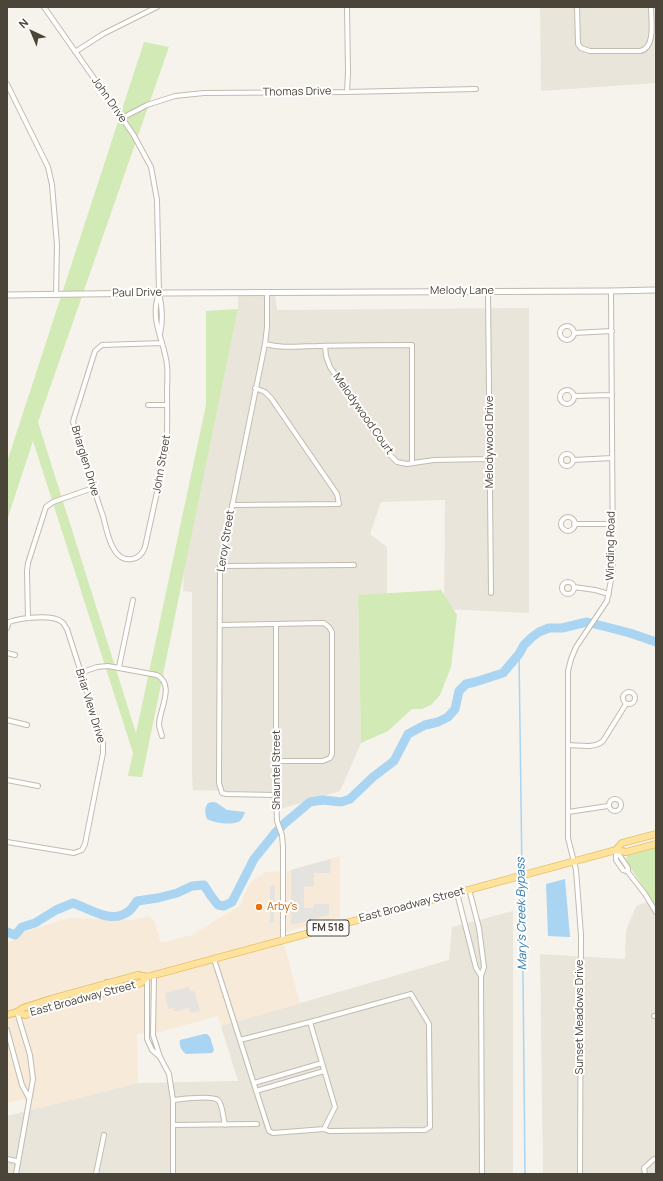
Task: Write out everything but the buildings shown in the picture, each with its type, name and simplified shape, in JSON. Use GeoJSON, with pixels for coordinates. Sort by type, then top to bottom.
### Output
{"type":"FeatureCollection","features":[{"type":"Feature","properties":{"kind":"main road","name":"FM 518"},"geometry":{"type":"LineString","coordinates":[[616,850],[622,843],[656,834]]}},
{"type":"Feature","properties":{"kind":"main road","name":"FM 518"},"geometry":{"type":"LineString","coordinates":[[574,861],[616,850],[626,852],[656,844]]}},
{"type":"Feature","properties":{"kind":"main road","name":"East Broadway Street"},"geometry":{"type":"LineString","coordinates":[[7,1015],[17,1012],[22,1008],[107,983],[138,975],[147,977],[574,861]]}},
{"type":"Feature","properties":{"kind":"main road","name":"East Broadway Street"},"geometry":{"type":"LineString","coordinates":[[17,1012],[25,1015],[141,983],[147,977]]}},
{"type":"Feature","properties":{"kind":"main road"},"geometry":{"type":"LineString","coordinates":[[64,1004],[76,997],[105,988],[107,983]]}},
{"type":"Feature","properties":{"kind":"street","name":"John Drive"},"geometry":{"type":"LineString","coordinates":[[44,7],[140,146],[151,167],[157,200]]}},
{"type":"Feature","properties":{"kind":"street"},"geometry":{"type":"LineString","coordinates":[[75,52],[103,34],[157,7]]}},
{"type":"Feature","properties":{"kind":"street"},"geometry":{"type":"LineString","coordinates":[[347,7],[347,92]]}},
{"type":"Feature","properties":{"kind":"street"},"geometry":{"type":"LineString","coordinates":[[577,7],[577,38],[578,44],[581,48],[590,51],[640,51],[646,49],[650,45],[651,7]]}},
{"type":"Feature","properties":{"kind":"street"},"geometry":{"type":"LineString","coordinates":[[8,87],[48,167],[52,185],[57,245],[56,295]]}},
{"type":"Feature","properties":{"kind":"street","name":"Thomas Drive"},"geometry":{"type":"LineString","coordinates":[[122,118],[147,105],[175,96],[204,93],[476,89]]}},
{"type":"Feature","properties":{"kind":"street","name":"John Street"},"geometry":{"type":"LineString","coordinates":[[129,560],[140,556],[144,552],[166,451],[167,364],[160,334],[157,329],[155,302],[159,292],[157,200]]}},
{"type":"Feature","properties":{"kind":"street","name":"Melody Lane"},"geometry":{"type":"LineString","coordinates":[[267,292],[656,290]]}},
{"type":"Feature","properties":{"kind":"street","name":"Melodywood Drive"},"geometry":{"type":"LineString","coordinates":[[488,291],[491,593]]}},
{"type":"Feature","properties":{"kind":"street","name":"Winding Road"},"geometry":{"type":"LineString","coordinates":[[574,861],[568,838],[568,671],[576,647],[607,601],[613,570],[611,291]]}},
{"type":"Feature","properties":{"kind":"street","name":"Paul Drive"},"geometry":{"type":"LineString","coordinates":[[7,295],[159,292],[267,292]]}},
{"type":"Feature","properties":{"kind":"street","name":"Leroy Street"},"geometry":{"type":"LineString","coordinates":[[267,292],[268,327],[220,566],[220,783],[222,793],[231,795],[276,795]]}},
{"type":"Feature","properties":{"kind":"street"},"geometry":{"type":"LineString","coordinates":[[574,333],[612,331]]}},
{"type":"Feature","properties":{"kind":"street","name":"Briarglen Drive"},"geometry":{"type":"LineString","coordinates":[[129,560],[121,557],[113,548],[73,422],[95,351],[102,345],[162,343]]}},
{"type":"Feature","properties":{"kind":"street"},"geometry":{"type":"LineString","coordinates":[[265,344],[288,348],[412,345],[412,463]]}},
{"type":"Feature","properties":{"kind":"street","name":"Melodywood Court"},"geometry":{"type":"LineString","coordinates":[[325,346],[326,356],[330,367],[391,456],[400,463],[440,460],[490,459]]}},
{"type":"Feature","properties":{"kind":"street"},"geometry":{"type":"LineString","coordinates":[[232,505],[339,504],[337,494],[270,398],[265,392],[255,388]]}},
{"type":"Feature","properties":{"kind":"street"},"geometry":{"type":"LineString","coordinates":[[574,396],[612,395]]}},
{"type":"Feature","properties":{"kind":"street"},"geometry":{"type":"LineString","coordinates":[[148,405],[167,405]]}},
{"type":"Feature","properties":{"kind":"street"},"geometry":{"type":"LineString","coordinates":[[573,460],[612,458]]}},
{"type":"Feature","properties":{"kind":"street"},"geometry":{"type":"LineString","coordinates":[[28,618],[28,563],[46,507],[54,502],[93,488]]}},
{"type":"Feature","properties":{"kind":"street"},"geometry":{"type":"LineString","coordinates":[[574,524],[612,524]]}},
{"type":"Feature","properties":{"kind":"street"},"geometry":{"type":"LineString","coordinates":[[220,566],[354,565]]}},
{"type":"Feature","properties":{"kind":"street"},"geometry":{"type":"LineString","coordinates":[[574,587],[609,594]]}},
{"type":"Feature","properties":{"kind":"street"},"geometry":{"type":"LineString","coordinates":[[119,667],[133,600]]}},
{"type":"Feature","properties":{"kind":"street","name":"Briar View Drive"},"geometry":{"type":"LineString","coordinates":[[7,628],[9,622],[17,619],[54,618],[62,622],[67,630],[103,744],[103,753],[85,844],[82,850],[74,853],[7,842]]}},
{"type":"Feature","properties":{"kind":"street"},"geometry":{"type":"LineString","coordinates":[[221,625],[324,623],[332,632],[333,750],[330,758],[322,761],[276,761]]}},
{"type":"Feature","properties":{"kind":"street","name":"Shauntel Street"},"geometry":{"type":"LineString","coordinates":[[276,624],[276,795],[277,821],[282,835],[283,940]]}},
{"type":"Feature","properties":{"kind":"street"},"geometry":{"type":"LineString","coordinates":[[7,653],[15,655]]}},
{"type":"Feature","properties":{"kind":"street"},"geometry":{"type":"LineString","coordinates":[[80,673],[102,666],[119,667],[157,675],[162,678],[166,683],[167,688],[159,724],[162,736]]}},
{"type":"Feature","properties":{"kind":"street"},"geometry":{"type":"LineString","coordinates":[[568,745],[594,746],[600,744],[626,704]]}},
{"type":"Feature","properties":{"kind":"street"},"geometry":{"type":"LineString","coordinates":[[7,720],[27,725]]}},
{"type":"Feature","properties":{"kind":"street"},"geometry":{"type":"LineString","coordinates":[[7,780],[38,786]]}},
{"type":"Feature","properties":{"kind":"street"},"geometry":{"type":"LineString","coordinates":[[568,812],[608,806]]}},
{"type":"Feature","properties":{"kind":"street"},"geometry":{"type":"LineString","coordinates":[[616,850],[616,860],[623,870],[628,872],[645,894],[656,912]]}},
{"type":"Feature","properties":{"kind":"street","name":"Sunset Meadows Drive"},"geometry":{"type":"LineString","coordinates":[[574,861],[581,935],[580,1174]]}},
{"type":"Feature","properties":{"kind":"street"},"geometry":{"type":"LineString","coordinates":[[469,889],[479,928],[484,967],[481,976],[482,1174]]}},
{"type":"Feature","properties":{"kind":"street"},"geometry":{"type":"LineString","coordinates":[[457,893],[476,968],[481,976]]}},
{"type":"Feature","properties":{"kind":"street"},"geometry":{"type":"LineString","coordinates":[[214,959],[269,1131],[273,1133],[324,1129],[329,1131],[425,1130],[430,1127],[429,1024],[411,994],[240,1040]]}},
{"type":"Feature","properties":{"kind":"street"},"geometry":{"type":"LineString","coordinates":[[154,975],[153,1030],[160,1057],[169,1074],[173,1100],[173,1174]]}},
{"type":"Feature","properties":{"kind":"street"},"geometry":{"type":"LineString","coordinates":[[147,977],[147,1039],[152,1050],[160,1057]]}},
{"type":"Feature","properties":{"kind":"street"},"geometry":{"type":"LineString","coordinates":[[16,1174],[33,1079],[30,1054],[17,1012]]}},
{"type":"Feature","properties":{"kind":"street"},"geometry":{"type":"LineString","coordinates":[[310,1022],[335,1107],[324,1129]]}},
{"type":"Feature","properties":{"kind":"street"},"geometry":{"type":"LineString","coordinates":[[7,1030],[22,1085],[29,1099]]}},
{"type":"Feature","properties":{"kind":"street"},"geometry":{"type":"LineString","coordinates":[[254,1084],[322,1063]]}},
{"type":"Feature","properties":{"kind":"street"},"geometry":{"type":"LineString","coordinates":[[256,1091],[324,1071]]}},
{"type":"Feature","properties":{"kind":"street"},"geometry":{"type":"LineString","coordinates":[[173,1100],[211,1098],[218,1100],[221,1106],[225,1125]]}},
{"type":"Feature","properties":{"kind":"street"},"geometry":{"type":"LineString","coordinates":[[173,1125],[257,1124]]}},
{"type":"Feature","properties":{"kind":"street"},"geometry":{"type":"LineString","coordinates":[[96,1174],[104,1135]]}},
{"type":"Feature","properties":{"kind":"street"},"geometry":{"type":"LineString","coordinates":[[7,1159],[18,1163]]}},
{"type":"Feature","properties":{"kind":"street"},"geometry":{"type":"LineString","coordinates":[[645,1174],[644,1168],[656,1159]]}},
{"type":"Feature","properties":{"kind":"shaded area"},"geometry":{"type":"Polygon","coordinates":[[[540,7],[656,7],[656,83],[541,91],[540,7]]]}},
{"type":"Feature","properties":{"kind":"shaded area"},"geometry":{"type":"Polygon","coordinates":[[[275,295],[277,310],[529,308],[529,613],[444,609],[445,500],[381,502],[370,534],[387,547],[387,594],[358,596],[361,743],[340,791],[284,808],[273,808],[270,792],[193,790],[192,592],[183,591],[184,571],[238,309],[238,296],[275,295]]]}},
{"type":"Feature","properties":{"kind":"shaded area"},"geometry":{"type":"Polygon","coordinates":[[[340,856],[340,917],[281,933],[300,1003],[221,1026],[218,1016],[156,1033],[137,1034],[138,1083],[32,1110],[23,1099],[7,1103],[7,942],[14,940],[24,932],[69,918],[134,920],[148,916],[154,920],[161,943],[192,935],[241,905],[244,894],[251,882],[265,872],[287,871],[340,856]]]}},
{"type":"Feature","properties":{"kind":"shaded area"},"geometry":{"type":"Polygon","coordinates":[[[331,859],[330,873],[314,873],[314,886],[304,887],[304,908],[314,908],[314,904],[329,904],[329,915],[291,925],[291,870],[331,859]]]}},
{"type":"Feature","properties":{"kind":"shaded area"},"geometry":{"type":"Polygon","coordinates":[[[273,885],[275,886],[274,922],[270,923],[270,887],[273,885]]]}},
{"type":"Feature","properties":{"kind":"shaded area"},"geometry":{"type":"Polygon","coordinates":[[[653,900],[656,906],[656,1174],[543,1174],[540,954],[625,959],[626,931],[636,906],[653,900]]]}},
{"type":"Feature","properties":{"kind":"shaded area"},"geometry":{"type":"Polygon","coordinates":[[[513,911],[513,1174],[7,1174],[7,1116],[138,1083],[238,1081],[221,1026],[449,960],[452,927],[513,911]]]}},
{"type":"Feature","properties":{"kind":"shaded area"},"geometry":{"type":"Polygon","coordinates":[[[189,987],[190,991],[194,991],[200,1011],[191,1013],[189,1008],[178,1011],[174,1011],[173,1008],[168,1009],[165,993],[189,987]]]}},
{"type":"Feature","properties":{"kind":"green space"},"geometry":{"type":"Polygon","coordinates":[[[144,42],[169,47],[38,422],[136,733],[206,405],[206,311],[238,309],[142,777],[128,776],[133,753],[33,441],[7,520],[7,462],[144,42]]]}},
{"type":"Feature","properties":{"kind":"green space"},"geometry":{"type":"Polygon","coordinates":[[[441,590],[457,615],[451,667],[440,695],[431,705],[422,709],[412,709],[388,731],[361,743],[358,595],[441,590]]]}},
{"type":"Feature","properties":{"kind":"green space"},"geometry":{"type":"Polygon","coordinates":[[[656,847],[656,906],[626,861],[627,855],[656,847]]]}},
{"type":"Feature","properties":{"kind":"water"},"geometry":{"type":"Polygon","coordinates":[[[213,802],[227,810],[245,812],[243,817],[236,823],[228,824],[214,822],[207,819],[205,811],[206,807],[208,803],[213,802]]]}},
{"type":"Feature","properties":{"kind":"water"},"geometry":{"type":"Polygon","coordinates":[[[565,879],[570,937],[548,936],[546,884],[565,879]]]}},
{"type":"Feature","properties":{"kind":"water"},"geometry":{"type":"Polygon","coordinates":[[[207,1034],[210,1037],[214,1050],[212,1053],[186,1054],[180,1046],[180,1040],[207,1034]]]}},
{"type":"Feature","properties":{"kind":"waterway"},"geometry":{"type":"LineString","coordinates":[[7,932],[15,935],[22,927],[35,923],[56,910],[73,903],[94,912],[108,916],[115,916],[122,915],[129,911],[137,901],[177,893],[192,886],[204,885],[218,905],[224,906],[232,902],[254,859],[285,823],[310,802],[323,800],[341,802],[350,799],[373,777],[394,761],[408,734],[425,725],[438,722],[448,717],[455,709],[459,691],[466,684],[503,673],[519,654],[524,645],[539,632],[549,628],[562,628],[587,622],[630,633],[656,642]]}},
{"type":"Feature","properties":{"kind":"waterway","name":"Mary's Creek Bypass"},"geometry":{"type":"LineString","coordinates":[[519,654],[522,874]]}},
{"type":"Feature","properties":{"kind":"waterway","name":"Mary's Creek Bypass"},"geometry":{"type":"LineString","coordinates":[[522,878],[525,1174]]}},
{"type":"Feature","properties":{"kind":"place","name":"Arby's"},"geometry":{"type":"Point","coordinates":[259,907]}}]}
